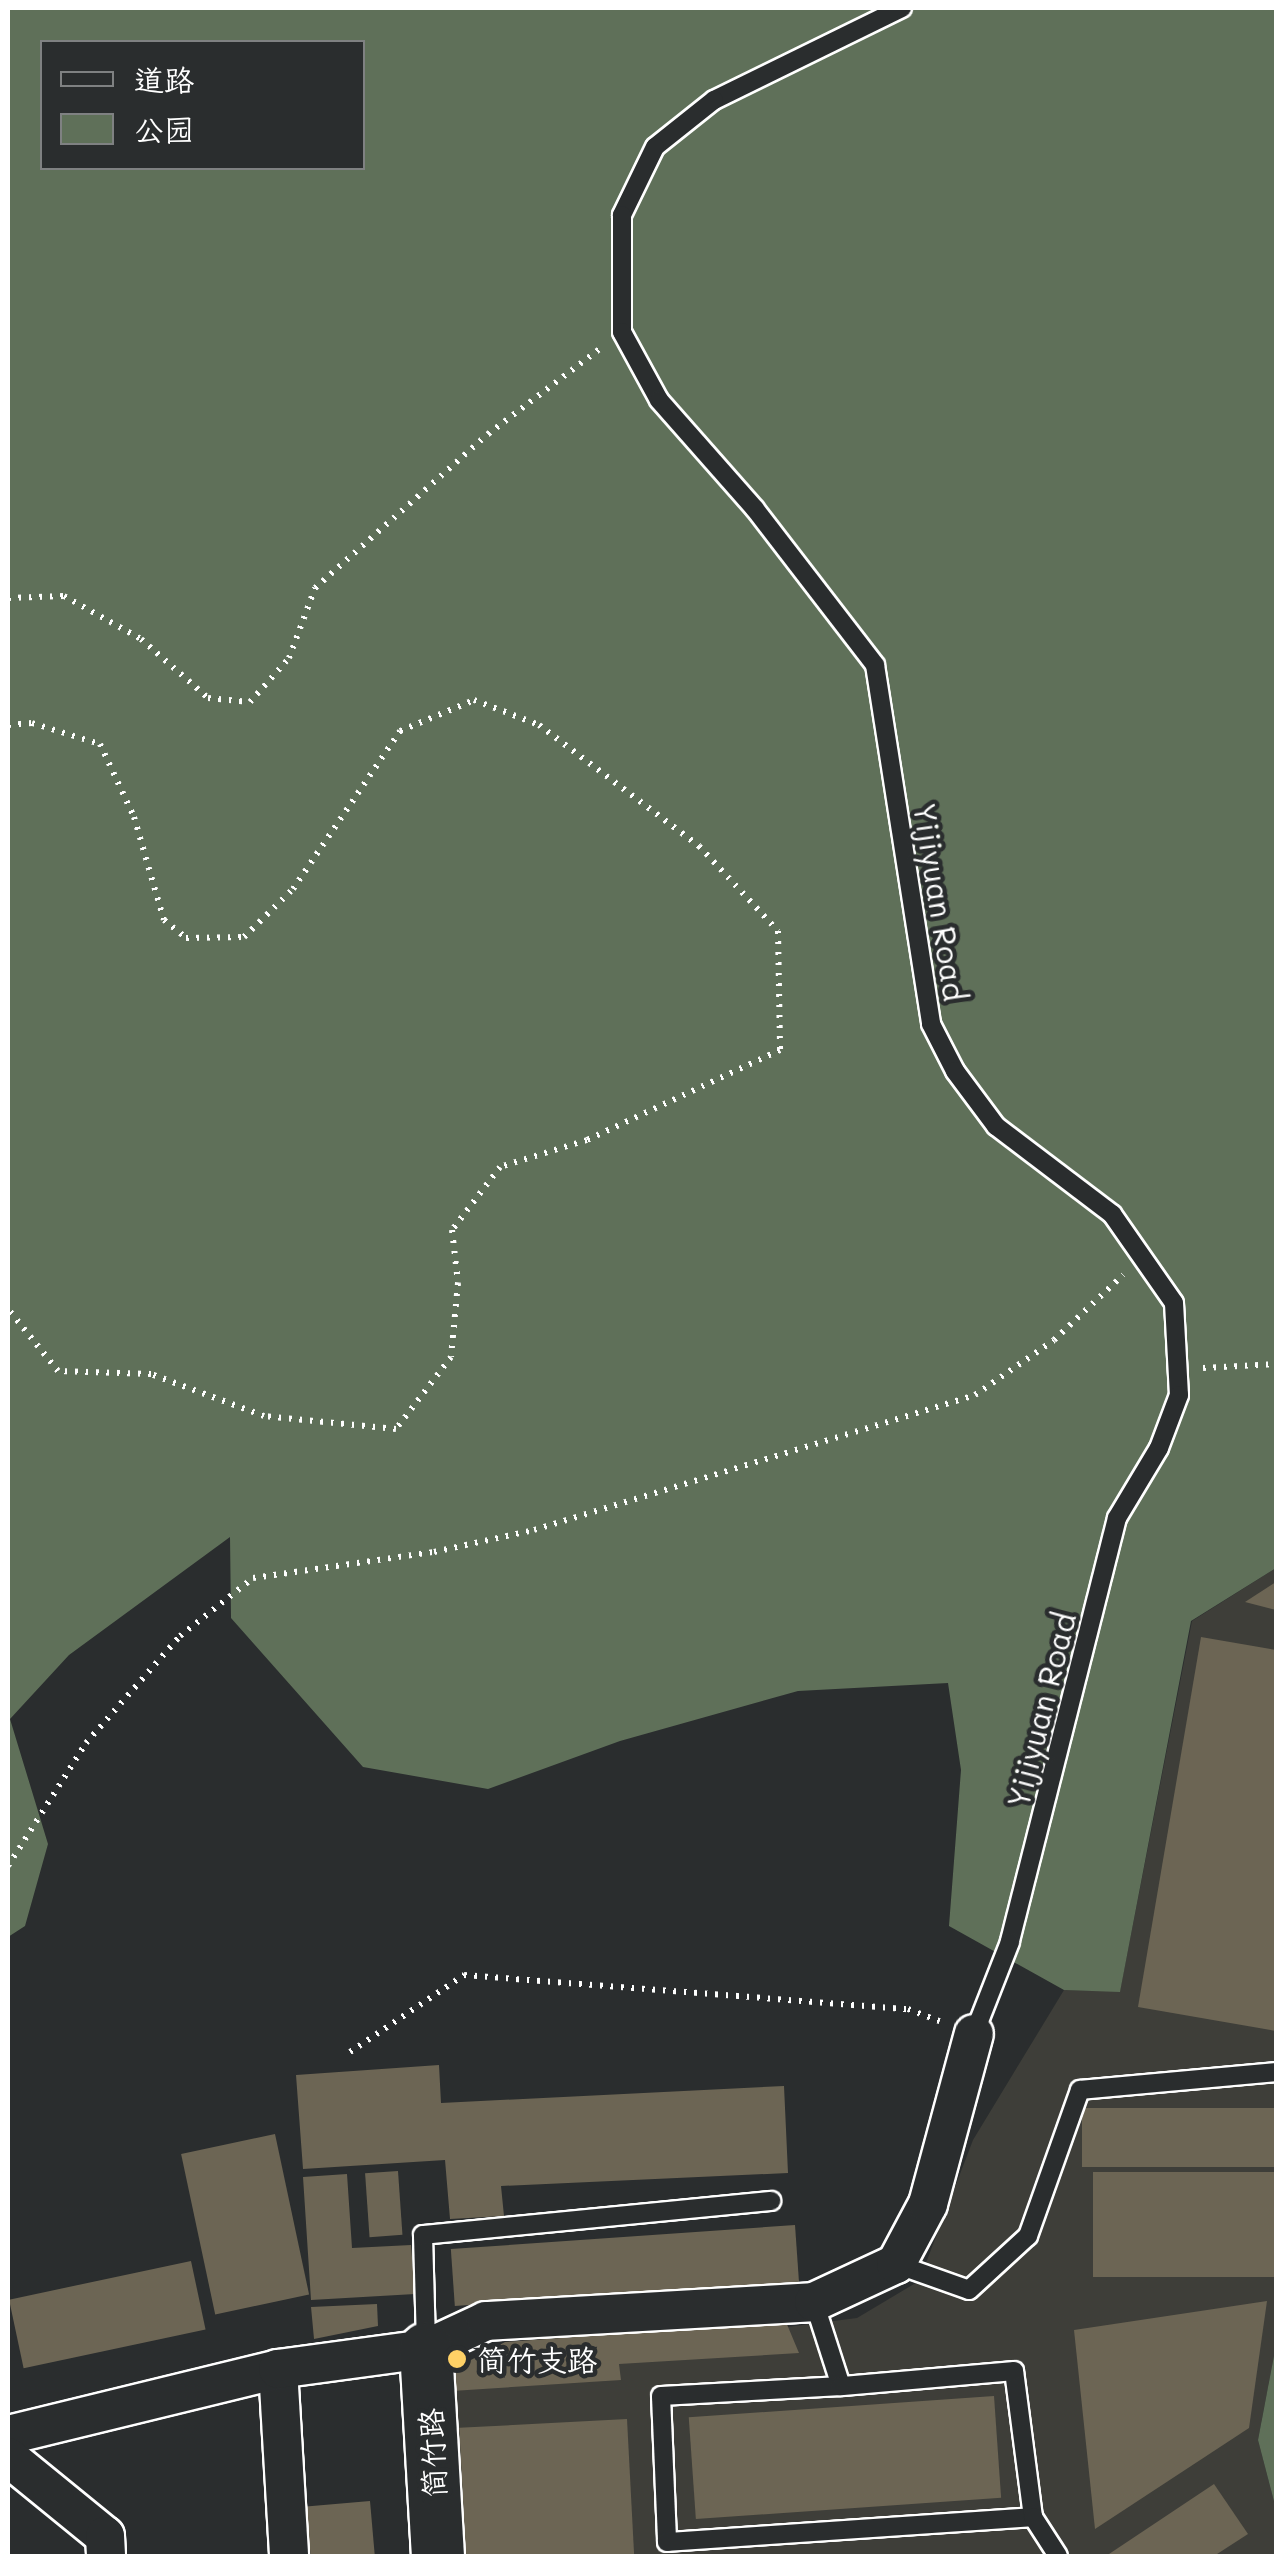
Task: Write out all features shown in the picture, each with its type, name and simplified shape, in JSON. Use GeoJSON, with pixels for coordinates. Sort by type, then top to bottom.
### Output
{"type":"FeatureCollection","features":[{"type":"Feature","properties":{"kind":"street"},"geometry":{"type":"LineString","coordinates":[[8,2435],[278,2369],[426,2348],[486,2321],[814,2302],[896,2264],[928,2204],[974,2034]]}},
{"type":"Feature","properties":{"kind":"street","name":"简竹路"},"geometry":{"type":"LineString","coordinates":[[426,2348],[438,2556]]}},
{"type":"Feature","properties":{"kind":"street"},"geometry":{"type":"LineString","coordinates":[[278,2369],[289,2556]]}},
{"type":"Feature","properties":{"kind":"street"},"geometry":{"type":"LineString","coordinates":[[8,2457],[105,2536],[106,2556]]}},
{"type":"Feature","properties":{"kind":"lane","name":"Yijiyuan Road"},"geometry":{"type":"LineString","coordinates":[[902,8],[714,100],[655,147],[622,214],[622,332],[659,400],[756,509],[875,665],[930,1024],[955,1071],[996,1126],[1112,1214],[1174,1303],[1180,1395],[1159,1448],[1117,1518],[1010,1942],[974,2034]]}},
{"type":"Feature","properties":{"kind":"lane"},"geometry":{"type":"LineString","coordinates":[[896,2264],[969,2290],[1028,2236],[1080,2090],[1276,2072]]}},
{"type":"Feature","properties":{"kind":"lane"},"geometry":{"type":"LineString","coordinates":[[426,2348],[423,2235],[770,2200]]}},
{"type":"Feature","properties":{"kind":"lane"},"geometry":{"type":"LineString","coordinates":[[814,2302],[841,2386]]}},
{"type":"Feature","properties":{"kind":"lane"},"geometry":{"type":"LineString","coordinates":[[1032,2517],[667,2542],[661,2396],[1014,2371],[1032,2517],[1058,2556]]}},
{"type":"Feature","properties":{"kind":"path"},"geometry":{"type":"LineString","coordinates":[[8,598],[64,596],[141,640],[208,698],[250,702],[289,658],[315,588],[488,434],[622,332]]}},
{"type":"Feature","properties":{"kind":"path"},"geometry":{"type":"LineString","coordinates":[[8,725],[32,723],[100,744],[134,817],[164,920],[186,938],[244,937],[293,889],[400,731],[474,700],[538,725],[700,846],[778,931],[780,1050],[587,1140],[500,1167],[452,1230],[458,1283],[451,1357],[396,1430],[264,1416],[151,1374],[58,1371],[8,1309]]}},
{"type":"Feature","properties":{"kind":"path"},"geometry":{"type":"LineString","coordinates":[[8,1866],[86,1742],[180,1636],[253,1578],[434,1552],[534,1530],[974,1394],[1054,1340],[1142,1258]]}},
{"type":"Feature","properties":{"kind":"path"},"geometry":{"type":"LineString","coordinates":[[1181,1369],[1276,1364]]}},
{"type":"Feature","properties":{"kind":"path"},"geometry":{"type":"LineString","coordinates":[[350,2052],[464,1975],[908,2008],[974,2034]]}},
{"type":"Feature","properties":{"kind":"shaded area"},"geometry":{"type":"Polygon","coordinates":[[[1276,1568],[1276,2345],[1258,2440],[1276,2509],[1276,2556],[464,2556],[450,2371],[857,2318],[919,2281],[973,2140],[1064,1990],[1120,1991],[1192,1621],[1276,1568]]]}},
{"type":"Feature","properties":{"kind":"green space"},"geometry":{"type":"Polygon","coordinates":[[[8,8],[1276,8],[1276,1568],[1191,1621],[1120,1992],[1064,1990],[949,1926],[961,1770],[948,1683],[798,1691],[620,1741],[488,1789],[363,1767],[231,1618],[230,1537],[69,1655],[10,1719],[48,1844],[25,1926],[8,1937],[8,8]]]}},
{"type":"Feature","properties":{"kind":"green space"},"geometry":{"type":"Polygon","coordinates":[[[1276,2345],[1276,2509],[1258,2440],[1276,2345]]]}},
{"type":"Feature","properties":{"kind":"building"},"geometry":{"type":"Polygon","coordinates":[[[1276,1582],[1276,1610],[1245,1602],[1276,1582]]]}},
{"type":"Feature","properties":{"kind":"building"},"geometry":{"type":"Polygon","coordinates":[[[1201,1637],[1276,1650],[1276,2031],[1138,2007],[1201,1637]]]}},
{"type":"Feature","properties":{"kind":"building"},"geometry":{"type":"Polygon","coordinates":[[[439,2065],[441,2103],[784,2086],[788,2173],[501,2186],[504,2216],[450,2219],[445,2160],[303,2169],[296,2075],[439,2065]]]}},
{"type":"Feature","properties":{"kind":"building"},"geometry":{"type":"Polygon","coordinates":[[[1082,2108],[1276,2108],[1276,2167],[1082,2167],[1082,2108]]]}},
{"type":"Feature","properties":{"kind":"building"},"geometry":{"type":"Polygon","coordinates":[[[275,2134],[309,2294],[215,2314],[181,2154],[275,2134]]]}},
{"type":"Feature","properties":{"kind":"building"},"geometry":{"type":"Polygon","coordinates":[[[398,2171],[402,2235],[370,2237],[365,2173],[398,2171]]]}},
{"type":"Feature","properties":{"kind":"building"},"geometry":{"type":"Polygon","coordinates":[[[1093,2172],[1276,2172],[1276,2277],[1093,2277],[1093,2172]]]}},
{"type":"Feature","properties":{"kind":"building"},"geometry":{"type":"Polygon","coordinates":[[[347,2174],[352,2248],[411,2245],[415,2294],[311,2300],[303,2177],[347,2174]]]}},
{"type":"Feature","properties":{"kind":"building"},"geometry":{"type":"Polygon","coordinates":[[[795,2225],[799,2282],[455,2306],[451,2249],[795,2225]]]}},
{"type":"Feature","properties":{"kind":"building"},"geometry":{"type":"Polygon","coordinates":[[[191,2261],[206,2329],[24,2368],[9,2300],[191,2261]]]}},
{"type":"Feature","properties":{"kind":"building"},"geometry":{"type":"Polygon","coordinates":[[[1267,2301],[1249,2428],[1095,2529],[1074,2330],[1267,2301]]]}},
{"type":"Feature","properties":{"kind":"building"},"geometry":{"type":"Polygon","coordinates":[[[377,2304],[378,2326],[314,2339],[311,2307],[377,2304]]]}},
{"type":"Feature","properties":{"kind":"building"},"geometry":{"type":"Polygon","coordinates":[[[786,2322],[799,2353],[619,2364],[621,2380],[452,2391],[450,2371],[505,2342],[786,2322]]]}},
{"type":"Feature","properties":{"kind":"building"},"geometry":{"type":"Polygon","coordinates":[[[994,2396],[1001,2498],[696,2519],[689,2417],[994,2396]]]}},
{"type":"Feature","properties":{"kind":"building"},"geometry":{"type":"Polygon","coordinates":[[[627,2419],[634,2556],[466,2556],[459,2428],[627,2419]]]}},
{"type":"Feature","properties":{"kind":"building"},"geometry":{"type":"Polygon","coordinates":[[[1214,2484],[1248,2534],[1214,2556],[1106,2556],[1214,2484]]]}},
{"type":"Feature","properties":{"kind":"building"},"geometry":{"type":"Polygon","coordinates":[[[370,2501],[375,2556],[311,2556],[306,2507],[370,2501]]]}},
{"type":"Feature","properties":{"kind":"place","name":"简竹支路"},"geometry":{"type":"Point","coordinates":[457,2359]}}]}
